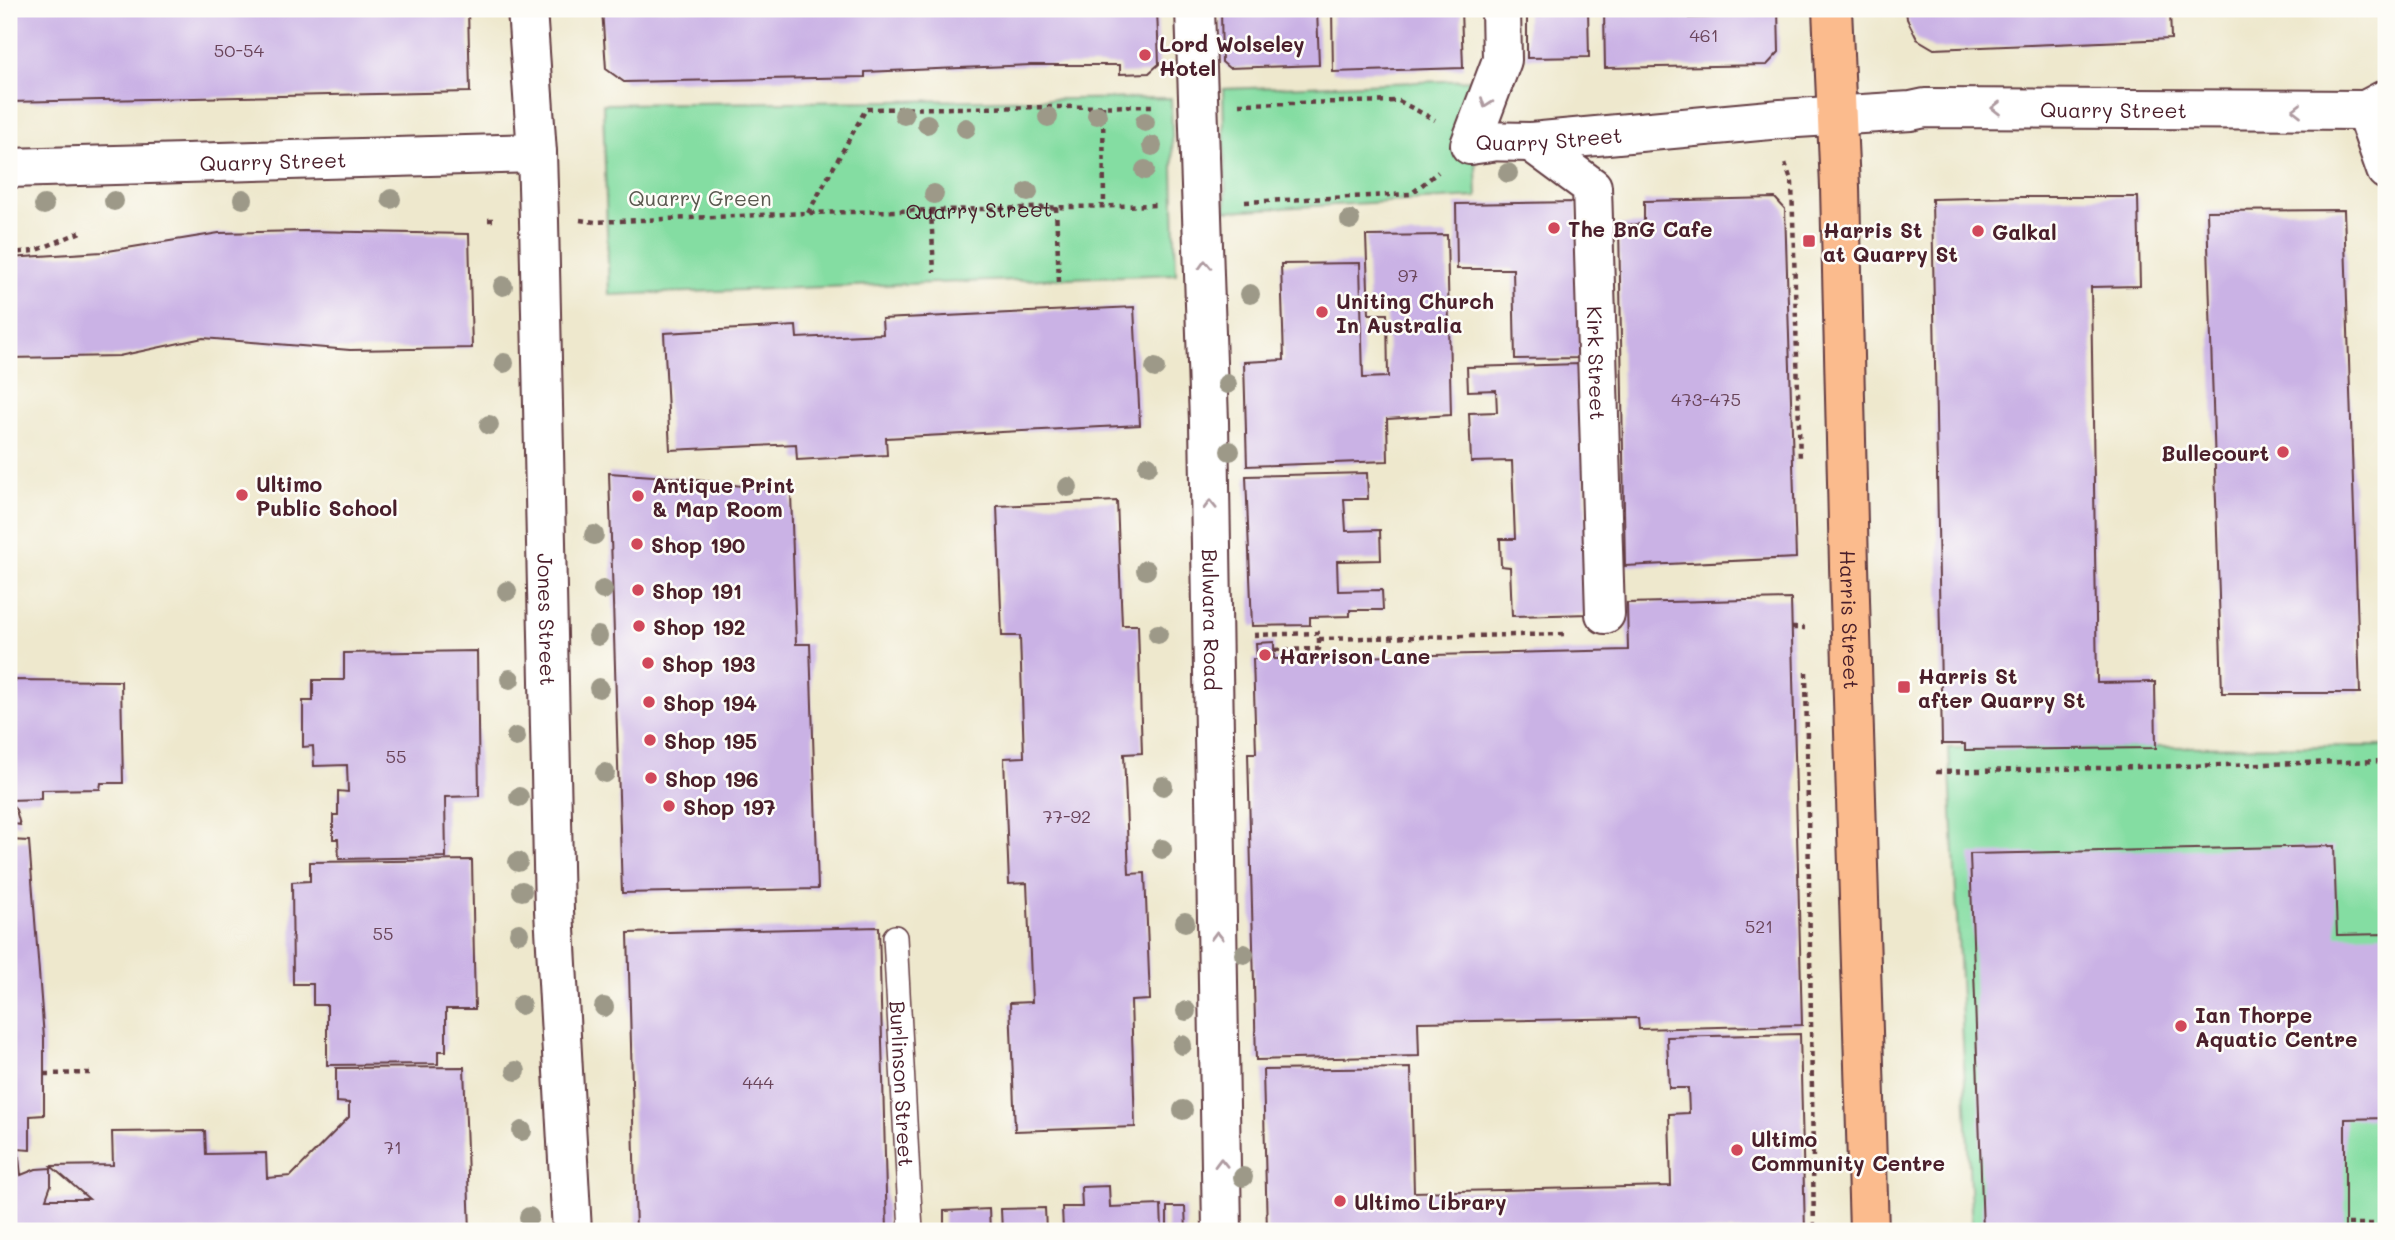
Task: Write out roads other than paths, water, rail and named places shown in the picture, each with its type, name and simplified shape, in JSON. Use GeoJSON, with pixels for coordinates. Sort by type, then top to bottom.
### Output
{"type":"FeatureCollection","features":[{"type":"Feature","properties":{"kind":"main road","name":"Harris Street"},"geometry":{"type":"LineString","coordinates":[[1832,9],[1869,1231]]}},
{"type":"Feature","properties":{"kind":"street","name":"Jones Street"},"geometry":{"type":"LineString","coordinates":[[527,9],[537,153],[554,911],[572,1231]]}},
{"type":"Feature","properties":{"kind":"street","name":"Bulwara Road"},"geometry":{"type":"LineString","coordinates":[[1195,9],[1209,422],[1222,1231]]}},
{"type":"Feature","properties":{"kind":"street"},"geometry":{"type":"LineString","coordinates":[[1501,9],[1502,60],[1470,145],[1503,141]]}},
{"type":"Feature","properties":{"kind":"street","name":"Quarry Street"},"geometry":{"type":"LineString","coordinates":[[1503,141],[1925,108],[2376,104]]}},
{"type":"Feature","properties":{"kind":"street"},"geometry":{"type":"LineString","coordinates":[[2376,104],[2386,170]]}},
{"type":"Feature","properties":{"kind":"street","name":"Kirk Street"},"geometry":{"type":"LineString","coordinates":[[1503,141],[1592,187],[1589,624]]}},
{"type":"Feature","properties":{"kind":"street","name":"Quarry Street"},"geometry":{"type":"LineString","coordinates":[[9,168],[537,153]]}},
{"type":"Feature","properties":{"kind":"lane","name":"Burlinson Street"},"geometry":{"type":"LineString","coordinates":[[895,937],[911,1231]]}},
{"type":"Feature","properties":{"kind":"place","name":"Lord Wolseley Hotel"},"geometry":{"type":"Point","coordinates":[1145,55]}},
{"type":"Feature","properties":{"kind":"place","name":"The BnG Cafe"},"geometry":{"type":"Point","coordinates":[1554,228]}},
{"type":"Feature","properties":{"kind":"place","name":"Galkal"},"geometry":{"type":"Point","coordinates":[1978,231]}},
{"type":"Feature","properties":{"kind":"place","name":"Harris St at Quarry St"},"geometry":{"type":"Point","coordinates":[1809,241]}},
{"type":"Feature","properties":{"kind":"place","name":"Uniting Church In Australia"},"geometry":{"type":"Point","coordinates":[1322,312]}},
{"type":"Feature","properties":{"kind":"place","name":"Bullecourt"},"geometry":{"type":"Point","coordinates":[2283,452]}},
{"type":"Feature","properties":{"kind":"place","name":"Ultimo Public School"},"geometry":{"type":"Point","coordinates":[242,495]}},
{"type":"Feature","properties":{"kind":"place","name":"Antique Print & Map Room"},"geometry":{"type":"Point","coordinates":[638,496]}},
{"type":"Feature","properties":{"kind":"place","name":"Shop 190"},"geometry":{"type":"Point","coordinates":[637,544]}},
{"type":"Feature","properties":{"kind":"place","name":"Shop 191"},"geometry":{"type":"Point","coordinates":[638,590]}},
{"type":"Feature","properties":{"kind":"place","name":"Shop 192"},"geometry":{"type":"Point","coordinates":[639,626]}},
{"type":"Feature","properties":{"kind":"place","name":"Harrison Lane"},"geometry":{"type":"Point","coordinates":[1265,655]}},
{"type":"Feature","properties":{"kind":"place","name":"Shop 193"},"geometry":{"type":"Point","coordinates":[648,663]}},
{"type":"Feature","properties":{"kind":"place","name":"Harris St after Quarry St"},"geometry":{"type":"Point","coordinates":[1904,687]}},
{"type":"Feature","properties":{"kind":"place","name":"Shop 194"},"geometry":{"type":"Point","coordinates":[649,702]}},
{"type":"Feature","properties":{"kind":"place","name":"Shop 195"},"geometry":{"type":"Point","coordinates":[650,740]}},
{"type":"Feature","properties":{"kind":"place","name":"Shop 196"},"geometry":{"type":"Point","coordinates":[651,778]}},
{"type":"Feature","properties":{"kind":"place","name":"Shop 197"},"geometry":{"type":"Point","coordinates":[669,806]}},
{"type":"Feature","properties":{"kind":"place","name":"Ian Thorpe Aquatic Centre"},"geometry":{"type":"Point","coordinates":[2181,1026]}},
{"type":"Feature","properties":{"kind":"place","name":"Ultimo Community Centre"},"geometry":{"type":"Point","coordinates":[1737,1150]}},
{"type":"Feature","properties":{"kind":"place","name":"Ultimo Library"},"geometry":{"type":"Point","coordinates":[1340,1201]}},
{"type":"Feature","properties":{"kind":"park label","name":"Quarry Green"},"geometry":{"type":"Point","coordinates":[700,197]}}]}
